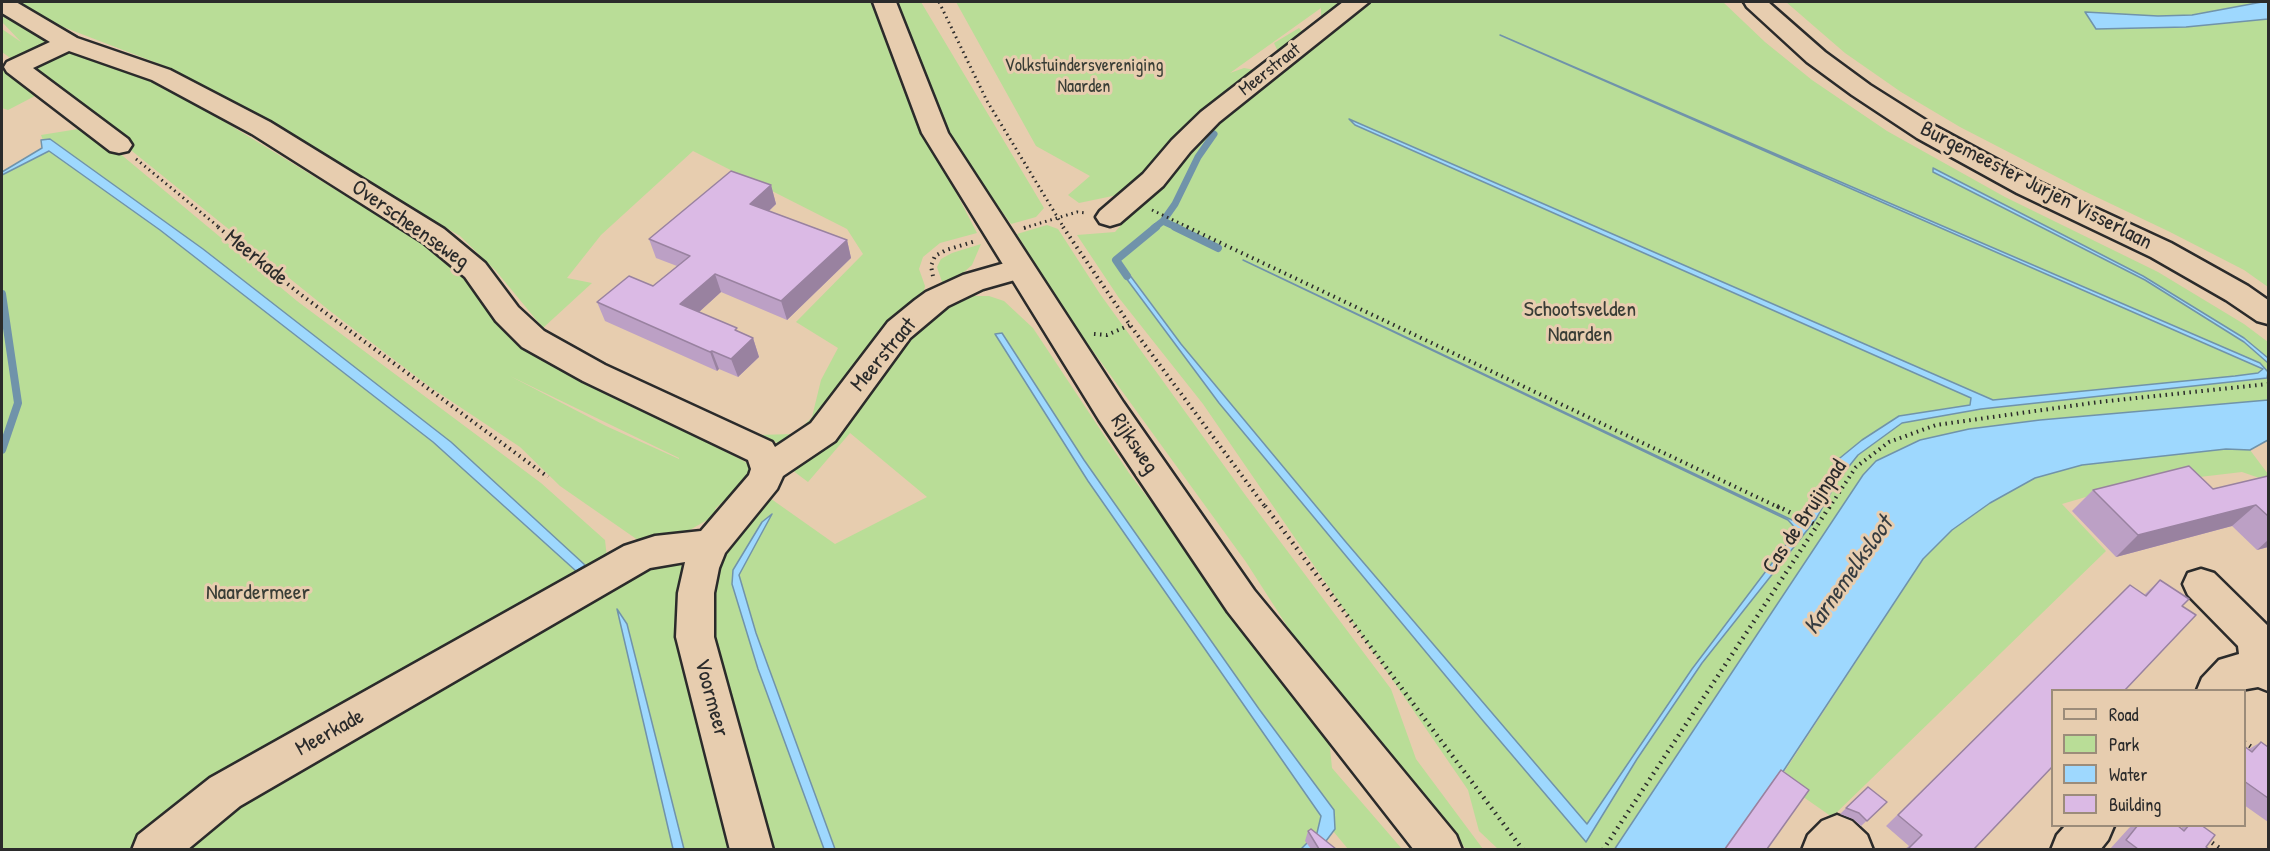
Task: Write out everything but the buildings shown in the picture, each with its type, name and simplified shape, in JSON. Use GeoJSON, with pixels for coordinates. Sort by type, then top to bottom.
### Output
{"type":"FeatureCollection","features":[{"type":"Feature","properties":{"kind":"street","name":"Rijksweg"},"geometry":{"type":"LineString","coordinates":[[884,2],[935,133],[1111,411],[1241,601],[1441,849]]}},
{"type":"Feature","properties":{"kind":"street","name":"Meerstraat"},"geometry":{"type":"LineString","coordinates":[[1110,216],[1153,180],[1181,146],[1210,117],[1357,2]]}},
{"type":"Feature","properties":{"kind":"street","name":"Burgemeester Jurjen Visserlaan"},"geometry":{"type":"LineString","coordinates":[[1755,2],[1816,57],[1861,90],[1926,132],[2027,187],[2161,250],[2237,293],[2268,314]]}},
{"type":"Feature","properties":{"kind":"street","name":"Overscheenseweg"},"geometry":{"type":"LineString","coordinates":[[2,3],[68,43],[161,75],[261,128],[434,236],[475,270],[507,314],[533,339],[594,373],[760,451],[768,469]]}},
{"type":"Feature","properties":{"kind":"street"},"geometry":{"type":"LineString","coordinates":[[68,43],[16,67],[119,145]]}},
{"type":"Feature","properties":{"kind":"street","name":"Meerstraat"},"geometry":{"type":"LineString","coordinates":[[768,469],[823,432],[899,330],[926,307],[937,299],[974,282],[1019,269]]}},
{"type":"Feature","properties":{"kind":"street"},"geometry":{"type":"LineString","coordinates":[[711,545],[761,487],[768,469]]}},
{"type":"Feature","properties":{"kind":"street","name":"Meerkade"},"geometry":{"type":"LineString","coordinates":[[153,849],[225,792],[637,557],[655,551],[711,545]]}},
{"type":"Feature","properties":{"kind":"street","name":"Voormeer"},"geometry":{"type":"LineString","coordinates":[[711,545],[698,582],[695,637],[752,849]]}},
{"type":"Feature","properties":{"kind":"street"},"geometry":{"type":"LineString","coordinates":[[2201,584],[2255,638],[2265,672],[2233,672],[2218,689]]}},
{"type":"Feature","properties":{"kind":"street"},"geometry":{"type":"LineString","coordinates":[[2072,849],[2092,827]]}},
{"type":"Feature","properties":{"kind":"street"},"geometry":{"type":"LineString","coordinates":[[1823,849],[1837,836],[1852,849]]}},
{"type":"Feature","properties":{"kind":"path"},"geometry":{"type":"LineString","coordinates":[[939,2],[987,101],[1057,218],[1130,325],[1523,849]]}},
{"type":"Feature","properties":{"kind":"path","name":"Meerkade"},"geometry":{"type":"LineString","coordinates":[[119,145],[300,294],[548,477]]}},
{"type":"Feature","properties":{"kind":"path"},"geometry":{"type":"LineString","coordinates":[[1159,213],[1816,525]]}},
{"type":"Feature","properties":{"kind":"path","name":"Cas de Bruijnpad"},"geometry":{"type":"LineString","coordinates":[[1603,849],[1856,467],[1889,442],[1936,425],[2099,402],[2268,384]]}},
{"type":"Feature","properties":{"kind":"path"},"geometry":{"type":"LineString","coordinates":[[2246,743],[2260,753]]}},
{"type":"Feature","properties":{"kind":"path"},"geometry":{"type":"LineString","coordinates":[[2198,831],[2222,849]]}},
{"type":"Feature","properties":{"kind":"green space"},"geometry":{"type":"Polygon","coordinates":[[[16,2],[871,2],[903,90],[977,233],[940,243],[923,257],[919,269],[925,286],[923,295],[812,428],[785,448],[769,438],[757,435],[795,434],[812,417],[821,380],[838,348],[796,322],[863,254],[847,229],[693,151],[601,235],[567,278],[592,283],[543,328],[496,271],[460,236],[175,70],[45,20],[16,2]]]}},
{"type":"Feature","properties":{"kind":"green space"},"geometry":{"type":"Polygon","coordinates":[[[896,2],[921,2],[1044,208],[1036,217],[1011,224],[965,161],[942,125],[919,57],[896,2]]]}},
{"type":"Feature","properties":{"kind":"green space","name":"Volkstuindersvereniging Naarden"},"geometry":{"type":"Polygon","coordinates":[[[956,2],[1347,2],[1321,22],[1321,8],[1230,73],[1244,68],[1260,71],[1127,193],[1079,203],[1068,195],[1090,176],[1036,146],[956,2]]]}},
{"type":"Feature","properties":{"kind":"green space","name":"Schootsvelden Naarden"},"geometry":{"type":"Polygon","coordinates":[[[1358,2],[1723,2],[1765,42],[1812,80],[1887,131],[2005,197],[2158,272],[2244,324],[2268,342],[2268,358],[2244,338],[2143,276],[2057,232],[2145,280],[2244,342],[2268,363],[2268,400],[2040,420],[1969,429],[1863,475],[1614,849],[1498,849],[1479,831],[1468,790],[1203,404],[1119,298],[1077,235],[1115,232],[1197,138],[1279,54],[1274,43],[1299,28],[1312,41],[1358,2]],[[1130,274],[1126,278],[1219,403],[1586,841],[1587,825],[1181,344],[1130,274]]]}},
{"type":"Feature","properties":{"kind":"green space"},"geometry":{"type":"Polygon","coordinates":[[[1786,2],[2262,2],[2192,15],[2158,16],[2096,29],[2186,27],[2268,19],[2268,287],[2244,270],[1960,127],[1901,92],[1845,53],[1786,2]]]}},
{"type":"Feature","properties":{"kind":"green space"},"geometry":{"type":"Polygon","coordinates":[[[2,11],[18,22],[153,78],[450,262],[503,326],[541,360],[742,460],[753,467],[750,476],[715,509],[720,513],[686,532],[664,541],[645,545],[560,486],[520,447],[430,387],[330,311],[85,113],[2,52],[2,29],[21,42],[2,22],[2,11]],[[510,376],[606,426],[679,458],[510,376]]]}},
{"type":"Feature","properties":{"kind":"green space"},"geometry":{"type":"Polygon","coordinates":[[[2,70],[35,96],[8,110],[2,108],[2,70]]]}},
{"type":"Feature","properties":{"kind":"green space","name":"Naardermeer"},"geometry":{"type":"Polygon","coordinates":[[[78,129],[118,152],[297,301],[541,483],[605,540],[611,593],[614,592],[615,584],[638,569],[676,562],[686,569],[694,706],[730,849],[684,849],[627,624],[618,611],[673,849],[2,850],[2,171],[52,145],[43,140],[41,135],[78,129]]]}},
{"type":"Feature","properties":{"kind":"green space"},"geometry":{"type":"Polygon","coordinates":[[[1047,225],[1058,229],[1100,294],[1246,496],[1391,689],[1416,759],[1483,849],[1466,849],[1314,668],[1246,562],[1061,307],[1017,234],[1047,225]]]}},
{"type":"Feature","properties":{"kind":"green space"},"geometry":{"type":"Polygon","coordinates":[[[981,244],[972,265],[943,285],[937,267],[941,259],[981,244]]]}},
{"type":"Feature","properties":{"kind":"green space"},"geometry":{"type":"Polygon","coordinates":[[[973,296],[989,296],[1004,301],[1033,328],[1129,473],[1329,738],[1332,768],[1402,849],[1348,849],[1333,831],[1334,810],[1259,709],[1084,460],[1002,333],[996,334],[1321,816],[1317,833],[1301,850],[835,849],[756,633],[739,575],[771,516],[733,570],[758,669],[824,849],[758,849],[713,684],[714,565],[767,496],[835,544],[927,497],[850,433],[808,482],[792,470],[814,451],[886,359],[934,314],[973,296]]]}},
{"type":"Feature","properties":{"kind":"green space"},"geometry":{"type":"Polygon","coordinates":[[[2226,449],[2250,450],[2268,474],[2268,481],[2242,472],[2123,486],[2062,504],[2106,551],[1832,817],[1779,780],[1923,559],[1952,530],[1990,503],[2035,478],[2082,465],[2226,449]]]}},
{"type":"Feature","properties":{"kind":"water"},"geometry":{"type":"Polygon","coordinates":[[[2268,2],[2268,19],[2186,27],[2096,29],[2085,12],[2158,16],[2192,15],[2268,2]]]}},
{"type":"Feature","properties":{"kind":"water"},"geometry":{"type":"Polygon","coordinates":[[[1500,35],[2260,363],[2268,372],[2267,378],[1981,409],[1902,423],[1858,455],[1838,480],[1816,519],[1702,663],[1637,759],[1586,842],[1219,403],[1126,278],[1129,274],[1181,344],[1345,541],[1587,824],[1692,669],[1797,530],[1788,520],[1243,260],[1802,523],[1835,462],[1862,440],[1899,416],[1970,405],[1971,398],[1355,125],[1349,119],[1993,400],[2235,376],[2258,373],[2263,369],[1500,35]]]}},
{"type":"Feature","properties":{"kind":"water"},"geometry":{"type":"Polygon","coordinates":[[[50,139],[203,249],[451,442],[585,565],[576,571],[433,442],[160,230],[49,151],[2,175],[2,172],[42,148],[41,140],[50,139]]]}},
{"type":"Feature","properties":{"kind":"water"},"geometry":{"type":"Polygon","coordinates":[[[1933,168],[2143,276],[2244,338],[2268,358],[2268,363],[2244,342],[2145,280],[1933,172],[1933,168]]]}},
{"type":"Feature","properties":{"kind":"water"},"geometry":{"type":"Polygon","coordinates":[[[1002,333],[1084,460],[1259,709],[1334,810],[1335,829],[1320,849],[1301,849],[1317,833],[1321,816],[1088,481],[995,334],[1002,333]]]}},
{"type":"Feature","properties":{"kind":"water","name":"Karnemelksloot"},"geometry":{"type":"Polygon","coordinates":[[[2268,400],[2268,440],[2250,450],[2226,449],[2082,465],[2035,478],[1990,503],[1952,530],[1923,559],[1732,849],[1614,850],[1863,475],[1876,461],[1920,440],[1969,429],[2040,420],[2268,400]]]}},
{"type":"Feature","properties":{"kind":"water"},"geometry":{"type":"Polygon","coordinates":[[[772,514],[739,575],[756,633],[835,849],[824,849],[758,669],[732,584],[733,570],[762,522],[772,514]]]}},
{"type":"Feature","properties":{"kind":"water"},"geometry":{"type":"Polygon","coordinates":[[[617,609],[627,624],[684,849],[673,849],[617,609]]]}},
{"type":"Feature","properties":{"kind":"waterway"},"geometry":{"type":"LineString","coordinates":[[1163,221],[1175,204],[1198,157],[1214,134]]}},
{"type":"Feature","properties":{"kind":"waterway"},"geometry":{"type":"LineString","coordinates":[[1154,228],[1163,221]]}},
{"type":"Feature","properties":{"kind":"waterway"},"geometry":{"type":"LineString","coordinates":[[1163,221],[1178,228]]}},
{"type":"Feature","properties":{"kind":"waterway"},"geometry":{"type":"LineString","coordinates":[[1127,276],[1116,260],[1156,227]]}},
{"type":"Feature","properties":{"kind":"waterway"},"geometry":{"type":"LineString","coordinates":[[1175,227],[1218,248]]}},
{"type":"Feature","properties":{"kind":"waterway"},"geometry":{"type":"LineString","coordinates":[[2,294],[18,403],[2,450]]}}]}
